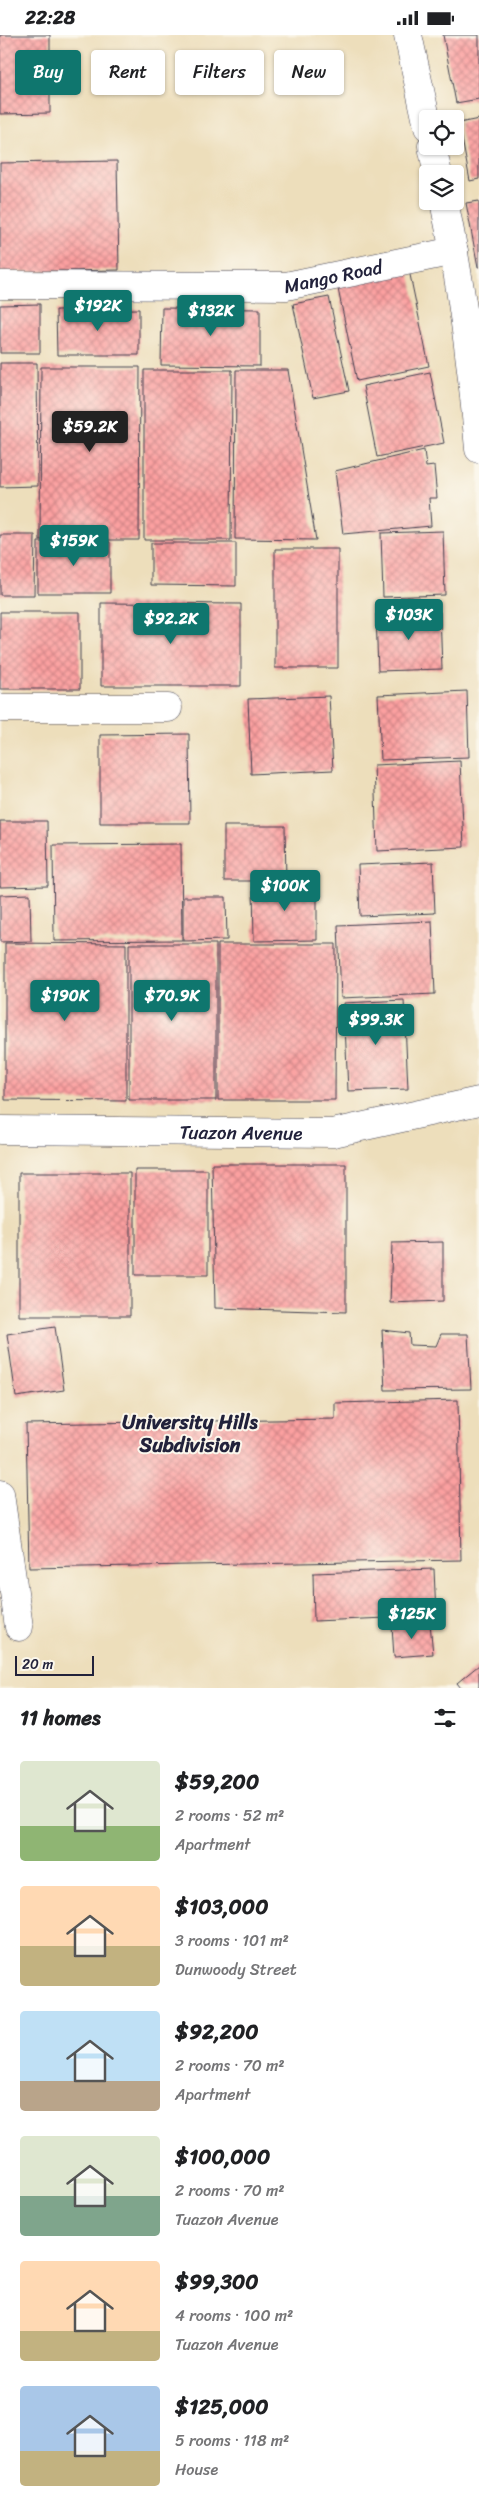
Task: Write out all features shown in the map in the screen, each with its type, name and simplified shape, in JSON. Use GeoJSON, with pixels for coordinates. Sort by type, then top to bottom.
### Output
{"type":"FeatureCollection","features":[{"type":"Feature","properties":{"kind":"street"},"geometry":{"type":"LineString","coordinates":[[408,35],[424,110]]}},
{"type":"Feature","properties":{"kind":"street"},"geometry":{"type":"LineString","coordinates":[[446,210],[454,251],[474,390],[479,449]]}},
{"type":"Feature","properties":{"kind":"street","name":"Mango Road"},"geometry":{"type":"LineString","coordinates":[[0,285],[286,286],[454,251]]}},
{"type":"Feature","properties":{"kind":"street"},"geometry":{"type":"LineString","coordinates":[[0,707],[168,708]]}},
{"type":"Feature","properties":{"kind":"street","name":"Tuazon Avenue"},"geometry":{"type":"LineString","coordinates":[[0,1130],[333,1133],[479,1101]]}},
{"type":"Feature","properties":{"kind":"street"},"geometry":{"type":"LineString","coordinates":[[0,1494],[19,1627]]}},
{"type":"Feature","properties":{"kind":"building"},"geometry":{"type":"Polygon","coordinates":[[[0,35],[50,35],[50,50],[15,50],[15,95],[50,95],[50,113],[0,114],[0,35]]]}},
{"type":"Feature","properties":{"kind":"building"},"geometry":{"type":"Polygon","coordinates":[[[443,35],[479,35],[479,99],[456,103],[443,35]]]}},
{"type":"Feature","properties":{"kind":"building"},"geometry":{"type":"Polygon","coordinates":[[[479,119],[479,179],[470,181],[464,149],[464,122],[479,119]]]}},
{"type":"Feature","properties":{"kind":"building"},"geometry":{"type":"Polygon","coordinates":[[[117,161],[119,270],[0,272],[0,163],[117,161]]]}},
{"type":"Feature","properties":{"kind":"building"},"geometry":{"type":"Polygon","coordinates":[[[479,201],[479,267],[478,267],[466,203],[479,201]]]}},
{"type":"Feature","properties":{"kind":"building"},"geometry":{"type":"Polygon","coordinates":[[[409,270],[429,366],[357,381],[337,284],[409,270]]]}},
{"type":"Feature","properties":{"kind":"building"},"geometry":{"type":"Polygon","coordinates":[[[329,297],[349,391],[313,398],[293,304],[329,297]]]}},
{"type":"Feature","properties":{"kind":"building"},"geometry":{"type":"Polygon","coordinates":[[[40,304],[40,353],[0,353],[0,305],[40,304]]]}},
{"type":"Feature","properties":{"kind":"building"},"geometry":{"type":"Polygon","coordinates":[[[162,308],[260,309],[260,366],[161,365],[162,308]]]}},
{"type":"Feature","properties":{"kind":"building"},"geometry":{"type":"Polygon","coordinates":[[[139,309],[139,355],[57,355],[56,310],[139,309]]]}},
{"type":"Feature","properties":{"kind":"building"},"geometry":{"type":"Polygon","coordinates":[[[0,363],[37,363],[38,486],[0,487],[0,363]]]}},
{"type":"Feature","properties":{"kind":"building"},"geometry":{"type":"Polygon","coordinates":[[[41,367],[140,367],[139,540],[40,540],[41,367]]]}},
{"type":"Feature","properties":{"kind":"building"},"geometry":{"type":"Polygon","coordinates":[[[144,370],[232,370],[231,540],[144,540],[144,370]]]}},
{"type":"Feature","properties":{"kind":"building"},"geometry":{"type":"Polygon","coordinates":[[[236,370],[288,370],[316,540],[235,539],[236,370]]]}},
{"type":"Feature","properties":{"kind":"building"},"geometry":{"type":"Polygon","coordinates":[[[430,372],[444,443],[377,457],[363,386],[430,372]]]}},
{"type":"Feature","properties":{"kind":"building"},"geometry":{"type":"Polygon","coordinates":[[[424,450],[426,467],[434,466],[437,498],[429,498],[431,526],[343,534],[335,471],[424,450]]]}},
{"type":"Feature","properties":{"kind":"building"},"geometry":{"type":"Polygon","coordinates":[[[443,531],[445,595],[383,597],[381,533],[443,531]]]}},
{"type":"Feature","properties":{"kind":"building"},"geometry":{"type":"Polygon","coordinates":[[[0,535],[35,535],[34,595],[0,595],[0,535]]]}},
{"type":"Feature","properties":{"kind":"building"},"geometry":{"type":"Polygon","coordinates":[[[38,542],[110,542],[110,593],[38,593],[38,542]]]}},
{"type":"Feature","properties":{"kind":"building"},"geometry":{"type":"Polygon","coordinates":[[[151,543],[236,543],[236,586],[151,585],[151,543]]]}},
{"type":"Feature","properties":{"kind":"building"},"geometry":{"type":"Polygon","coordinates":[[[275,549],[338,549],[338,668],[275,668],[275,549]]]}},
{"type":"Feature","properties":{"kind":"building"},"geometry":{"type":"Polygon","coordinates":[[[101,603],[241,604],[241,686],[101,686],[101,603]]]}},
{"type":"Feature","properties":{"kind":"building"},"geometry":{"type":"Polygon","coordinates":[[[0,612],[80,612],[80,689],[0,689],[0,612]]]}},
{"type":"Feature","properties":{"kind":"building"},"geometry":{"type":"Polygon","coordinates":[[[440,612],[442,669],[378,671],[376,614],[440,612]]]}},
{"type":"Feature","properties":{"kind":"building"},"geometry":{"type":"Polygon","coordinates":[[[467,691],[469,757],[381,760],[378,695],[467,691]]]}},
{"type":"Feature","properties":{"kind":"building"},"geometry":{"type":"Polygon","coordinates":[[[329,696],[333,770],[251,774],[248,699],[329,696]]]}},
{"type":"Feature","properties":{"kind":"building"},"geometry":{"type":"Polygon","coordinates":[[[189,734],[190,823],[100,823],[100,735],[189,734]]]}},
{"type":"Feature","properties":{"kind":"building"},"geometry":{"type":"Polygon","coordinates":[[[460,761],[464,847],[377,851],[374,765],[460,761]]]}},
{"type":"Feature","properties":{"kind":"building"},"geometry":{"type":"Polygon","coordinates":[[[0,821],[47,821],[48,886],[0,887],[0,821]]]}},
{"type":"Feature","properties":{"kind":"building"},"geometry":{"type":"Polygon","coordinates":[[[224,826],[285,826],[286,881],[224,881],[224,826]]]}},
{"type":"Feature","properties":{"kind":"building"},"geometry":{"type":"Polygon","coordinates":[[[181,844],[182,940],[54,941],[53,845],[181,844]]]}},
{"type":"Feature","properties":{"kind":"building"},"geometry":{"type":"Polygon","coordinates":[[[433,862],[435,913],[360,916],[358,865],[433,862]]]}},
{"type":"Feature","properties":{"kind":"building"},"geometry":{"type":"Polygon","coordinates":[[[317,884],[317,940],[254,941],[253,885],[317,884]]]}},
{"type":"Feature","properties":{"kind":"building"},"geometry":{"type":"Polygon","coordinates":[[[30,894],[31,941],[0,942],[0,895],[30,894]]]}},
{"type":"Feature","properties":{"kind":"building"},"geometry":{"type":"Polygon","coordinates":[[[183,897],[226,897],[227,940],[183,941],[183,897]]]}},
{"type":"Feature","properties":{"kind":"building"},"geometry":{"type":"Polygon","coordinates":[[[432,921],[435,994],[341,998],[338,925],[432,921]]]}},
{"type":"Feature","properties":{"kind":"building"},"geometry":{"type":"Polygon","coordinates":[[[5,943],[126,944],[126,1101],[5,1100],[5,943]]]}},
{"type":"Feature","properties":{"kind":"building"},"geometry":{"type":"Polygon","coordinates":[[[129,944],[216,944],[216,1100],[129,1100],[129,944]]]}},
{"type":"Feature","properties":{"kind":"building"},"geometry":{"type":"Polygon","coordinates":[[[218,944],[336,944],[335,1100],[218,1100],[218,944]]]}},
{"type":"Feature","properties":{"kind":"building"},"geometry":{"type":"Polygon","coordinates":[[[404,1000],[408,1089],[348,1091],[344,1003],[404,1000]]]}},
{"type":"Feature","properties":{"kind":"building"},"geometry":{"type":"Polygon","coordinates":[[[212,1164],[346,1164],[346,1312],[215,1308],[212,1164]]]}},
{"type":"Feature","properties":{"kind":"building"},"geometry":{"type":"Polygon","coordinates":[[[135,1170],[208,1170],[208,1275],[135,1275],[135,1170]]]}},
{"type":"Feature","properties":{"kind":"building"},"geometry":{"type":"Polygon","coordinates":[[[19,1173],[130,1173],[130,1316],[19,1316],[19,1173]]]}},
{"type":"Feature","properties":{"kind":"building"},"geometry":{"type":"Polygon","coordinates":[[[443,1242],[443,1301],[390,1303],[392,1243],[443,1242]]]}},
{"type":"Feature","properties":{"kind":"building"},"geometry":{"type":"Polygon","coordinates":[[[55,1327],[64,1390],[16,1397],[7,1334],[55,1327]]]}},
{"type":"Feature","properties":{"kind":"building"},"geometry":{"type":"Polygon","coordinates":[[[382,1330],[409,1333],[410,1345],[436,1346],[441,1334],[468,1334],[471,1389],[385,1390],[382,1330]]]}},
{"type":"Feature","properties":{"kind":"building"},"geometry":{"type":"Polygon","coordinates":[[[458,1400],[461,1560],[29,1568],[26,1424],[335,1419],[335,1403],[458,1400]]]}},
{"type":"Feature","properties":{"kind":"building"},"geometry":{"type":"Polygon","coordinates":[[[434,1569],[436,1616],[314,1621],[313,1573],[434,1569]]]}},
{"type":"Feature","properties":{"kind":"building"},"geometry":{"type":"Polygon","coordinates":[[[430,1623],[433,1654],[394,1657],[392,1626],[430,1623]]]}},
{"type":"Feature","properties":{"kind":"building"},"geometry":{"type":"Polygon","coordinates":[[[479,1665],[479,1688],[461,1688],[457,1683],[479,1665]]]}},
{"type":"Feature","properties":{"kind":"district","name":"University Hills Subdivision"},"geometry":{"type":"Point","coordinates":[190,1434]}}]}
